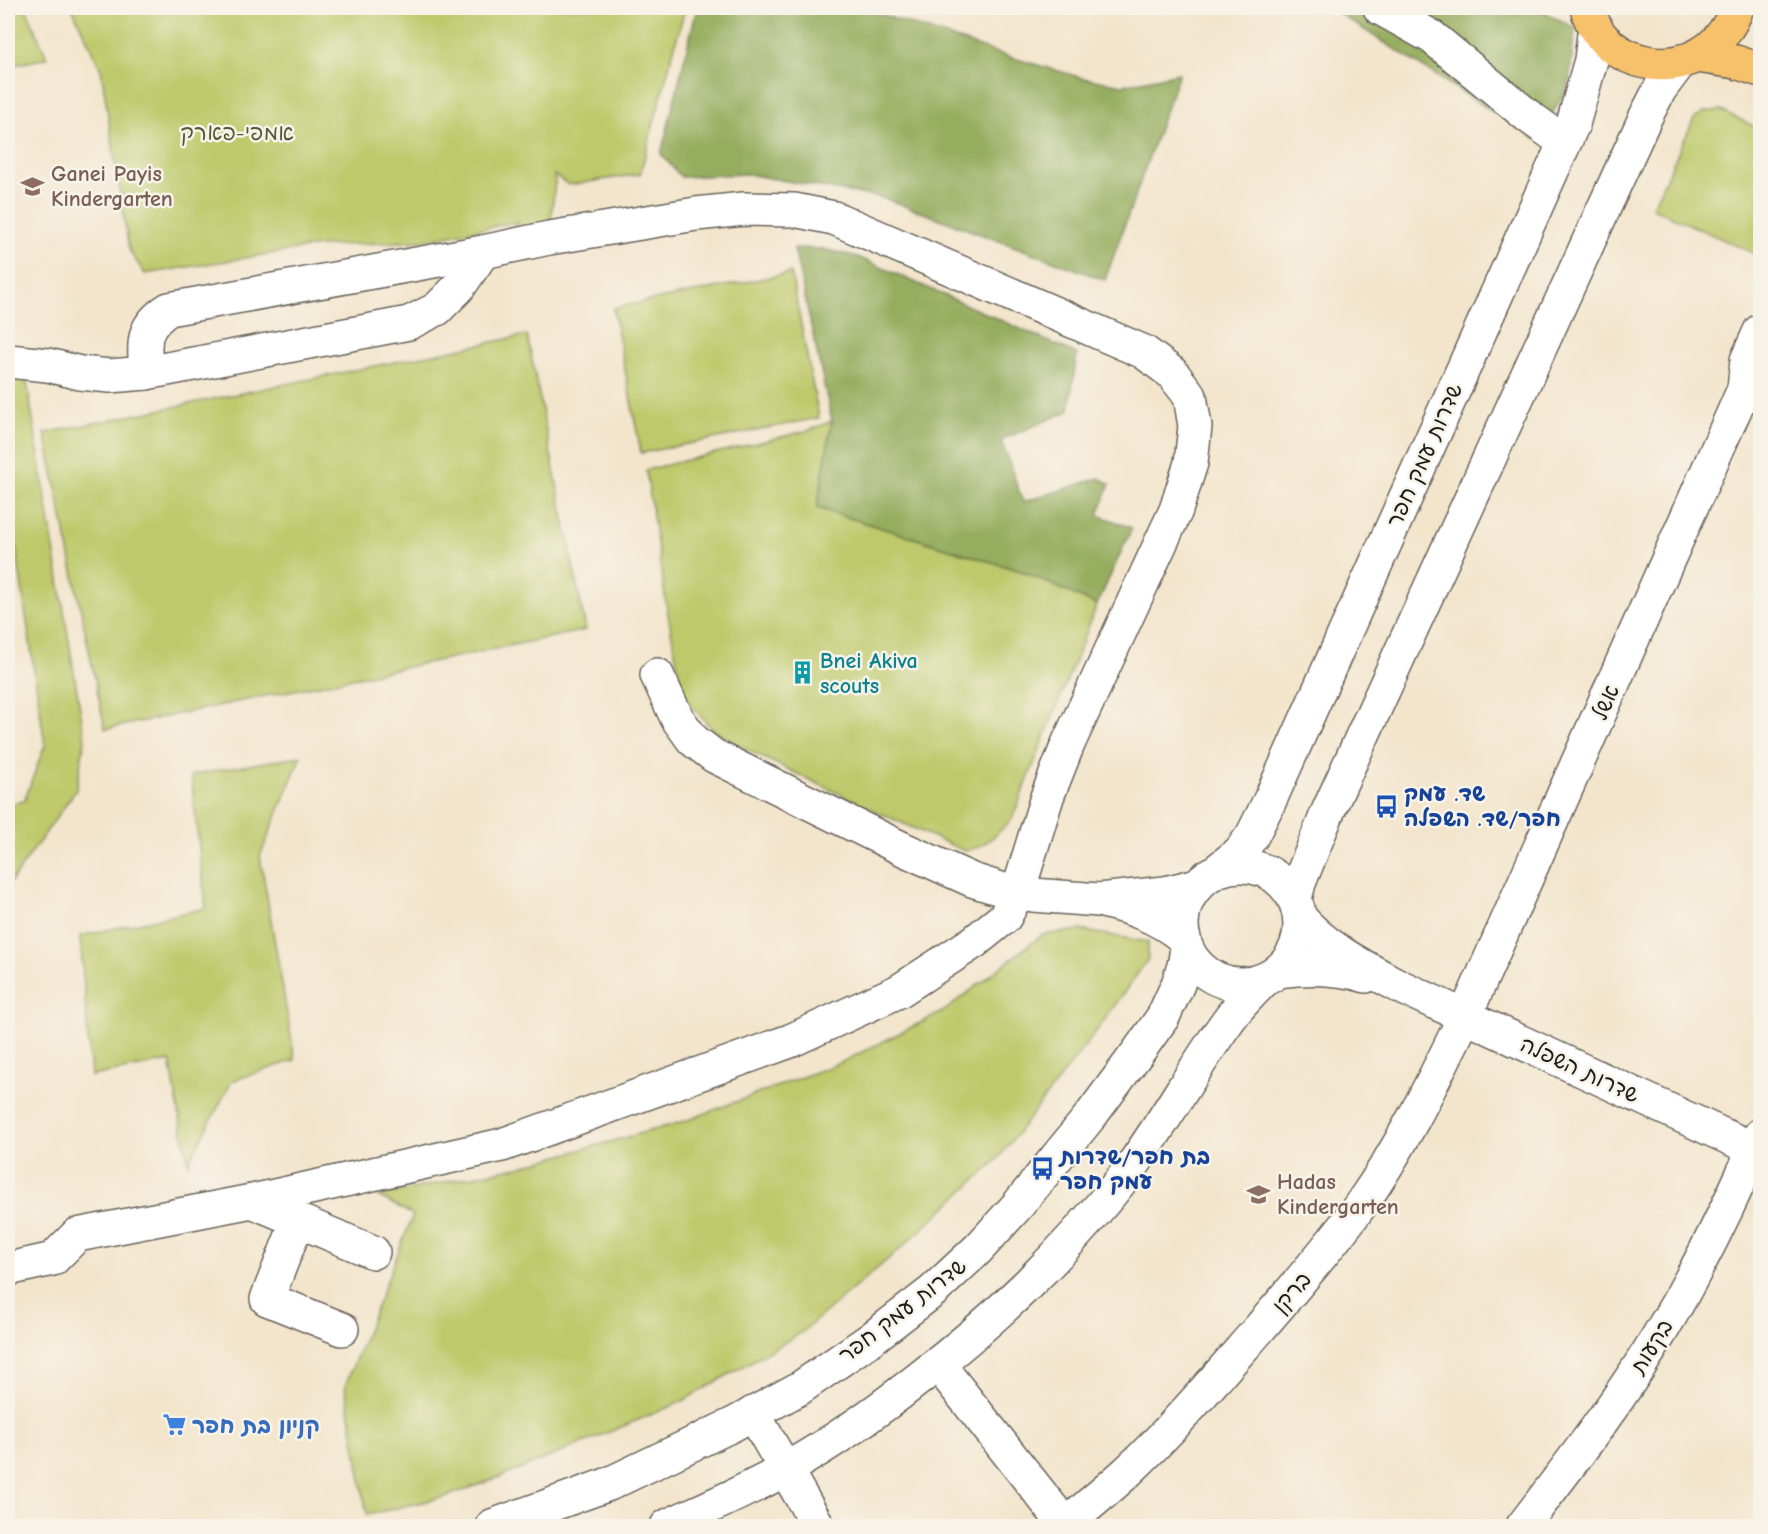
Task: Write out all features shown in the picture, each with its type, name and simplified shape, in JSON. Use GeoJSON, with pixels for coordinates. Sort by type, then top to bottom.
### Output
{"type":"FeatureCollection","features":[{"type":"Feature","properties":{"kind":"main road"},"geometry":{"type":"LineString","coordinates":[[1588,14],[1602,37],[1620,53],[1643,62],[1670,64],[1689,59],[1719,40],[1734,18],[1737,8]]}},
{"type":"Feature","properties":{"kind":"main road"},"geometry":{"type":"LineString","coordinates":[[1689,59],[1736,62],[1761,69]]}},
{"type":"Feature","properties":{"kind":"street"},"geometry":{"type":"LineString","coordinates":[[1380,8],[1432,37],[1528,116],[1564,142]]}},
{"type":"Feature","properties":{"kind":"street","name":"שדרות עמק חפר"},"geometry":{"type":"LineString","coordinates":[[1208,877],[1240,852],[1252,836],[1270,800],[1573,124],[1592,60],[1588,14]]}},
{"type":"Feature","properties":{"kind":"street"},"geometry":{"type":"LineString","coordinates":[[667,1527],[733,1496],[825,1446],[886,1404],[938,1364],[1028,1286],[1081,1230],[1125,1175],[1155,1134],[1228,1020],[1292,957],[1299,939],[1299,883],[1329,809],[1646,116],[1660,89],[1689,59]]}},
{"type":"Feature","properties":{"kind":"street"},"geometry":{"type":"LineString","coordinates":[[8,1269],[53,1259],[77,1235],[252,1201],[502,1145],[790,1041],[899,991],[974,942],[1005,917],[1018,892],[1047,797],[1068,744],[1176,510],[1191,463],[1195,426],[1190,396],[1172,373],[1144,352],[834,218],[794,210],[744,209],[696,214],[561,236],[169,309],[154,319],[146,333],[146,373]]}},
{"type":"Feature","properties":{"kind":"street"},"geometry":{"type":"LineString","coordinates":[[8,361],[48,364],[80,373],[110,376],[146,373],[409,323],[437,309],[458,288],[483,252]]}},
{"type":"Feature","properties":{"kind":"street","name":"אשל"},"geometry":{"type":"LineString","coordinates":[[1465,1016],[1752,382],[1747,360],[1761,331]]}},
{"type":"Feature","properties":{"kind":"street"},"geometry":{"type":"LineString","coordinates":[[657,675],[677,718],[693,740],[714,756],[972,880],[1033,895],[1099,900],[1129,907],[1158,919],[1185,944],[1196,964],[1210,976],[1227,983],[1245,985],[1271,976]]}},
{"type":"Feature","properties":{"kind":"street"},"geometry":{"type":"LineString","coordinates":[[1099,900],[1166,893],[1236,865],[1254,866],[1270,872],[1284,882],[1298,909]]}},
{"type":"Feature","properties":{"kind":"street"},"geometry":{"type":"LineString","coordinates":[[1185,944],[1183,915],[1189,897],[1208,877]]}},
{"type":"Feature","properties":{"kind":"street","name":"שדרות השפלה"},"geometry":{"type":"LineString","coordinates":[[1298,909],[1316,935],[1348,959],[1399,987],[1758,1146]]}},
{"type":"Feature","properties":{"kind":"street","name":"שדרות עמק חפר"},"geometry":{"type":"LineString","coordinates":[[492,1527],[609,1484],[734,1424],[800,1388],[871,1339],[933,1291],[978,1249],[1018,1205],[1092,1114],[1163,1017],[1184,966],[1185,944]]}},
{"type":"Feature","properties":{"kind":"street","name":"שדרות השפלה"},"geometry":{"type":"LineString","coordinates":[[1271,976],[1305,968],[1341,970],[1399,987]]}},
{"type":"Feature","properties":{"kind":"street","name":"ברקן"},"geometry":{"type":"LineString","coordinates":[[1065,1526],[1126,1472],[1172,1426],[1306,1275],[1362,1202],[1401,1140],[1465,1016]]}},
{"type":"Feature","properties":{"kind":"street","name":"בקעות"},"geometry":{"type":"LineString","coordinates":[[1523,1527],[1608,1414],[1662,1331],[1708,1247],[1758,1146]]}},
{"type":"Feature","properties":{"kind":"street"},"geometry":{"type":"LineString","coordinates":[[252,1201],[373,1252]]}},
{"type":"Feature","properties":{"kind":"street"},"geometry":{"type":"LineString","coordinates":[[298,1220],[267,1299],[342,1329]]}},
{"type":"Feature","properties":{"kind":"street"},"geometry":{"type":"LineString","coordinates":[[938,1364],[1065,1526]]}},
{"type":"Feature","properties":{"kind":"street"},"geometry":{"type":"LineString","coordinates":[[753,1413],[818,1527]]}},
{"type":"Feature","properties":{"kind":"green space"},"geometry":{"type":"Polygon","coordinates":[[[8,8],[26,8],[47,58],[8,66],[8,8]]]}},
{"type":"Feature","properties":{"kind":"green space","name":"אמפי-פארק"},"geometry":{"type":"Polygon","coordinates":[[[72,8],[685,8],[640,174],[569,185],[554,175],[549,238],[483,252],[520,221],[422,241],[319,246],[145,274],[129,250],[101,70],[72,8]]]}},
{"type":"Feature","properties":{"kind":"green space"},"geometry":{"type":"Polygon","coordinates":[[[697,8],[862,8],[1013,58],[1083,78],[1123,85],[1179,73],[1105,280],[883,198],[747,174],[681,177],[661,154],[697,8]]]}},
{"type":"Feature","properties":{"kind":"green space"},"geometry":{"type":"Polygon","coordinates":[[[1330,8],[1537,8],[1575,28],[1569,85],[1537,140],[1330,8]]]}},
{"type":"Feature","properties":{"kind":"green space"},"geometry":{"type":"Polygon","coordinates":[[[1720,110],[1760,129],[1760,256],[1652,208],[1694,119],[1704,112],[1720,110]]]}},
{"type":"Feature","properties":{"kind":"green space"},"geometry":{"type":"Polygon","coordinates":[[[794,248],[823,249],[858,257],[1077,354],[1069,411],[1001,440],[1023,502],[1099,478],[1110,484],[1098,515],[1132,528],[1097,605],[1024,572],[817,508],[832,421],[794,248]]]}},
{"type":"Feature","properties":{"kind":"green space"},"geometry":{"type":"Polygon","coordinates":[[[791,273],[819,418],[641,453],[613,308],[791,273]]]}},
{"type":"Feature","properties":{"kind":"green space"},"geometry":{"type":"Polygon","coordinates":[[[527,335],[586,630],[105,729],[45,433],[527,335]]]}},
{"type":"Feature","properties":{"kind":"green space"},"geometry":{"type":"Polygon","coordinates":[[[26,377],[85,740],[76,790],[8,886],[8,804],[24,801],[45,745],[8,493],[8,381],[26,377]]]}},
{"type":"Feature","properties":{"kind":"green space"},"geometry":{"type":"Polygon","coordinates":[[[832,421],[817,508],[1024,572],[1097,605],[1012,819],[979,847],[965,851],[737,745],[711,728],[683,696],[646,470],[810,430],[832,421]]]}},
{"type":"Feature","properties":{"kind":"green space"},"geometry":{"type":"Polygon","coordinates":[[[301,756],[260,856],[295,1060],[232,1081],[188,1163],[170,1061],[91,1076],[80,936],[206,908],[191,775],[301,756]]]}},
{"type":"Feature","properties":{"kind":"green space"},"geometry":{"type":"Polygon","coordinates":[[[1080,930],[1148,942],[1148,959],[1098,1029],[996,1161],[899,1250],[801,1333],[681,1402],[516,1471],[448,1496],[367,1515],[345,1386],[413,1215],[378,1196],[522,1166],[682,1122],[842,1062],[944,1011],[1042,935],[1080,930]]]}},
{"type":"Feature","properties":{"kind":"place","name":"Ganei Payis Kindergarten"},"geometry":{"type":"Point","coordinates":[33,186]}},
{"type":"Feature","properties":{"kind":"place","name":"Bnei Akiva scouts"},"geometry":{"type":"Point","coordinates":[802,673]}},
{"type":"Feature","properties":{"kind":"place","name":"שד. עמק חפר/שד. השפלה"},"geometry":{"type":"Point","coordinates":[1386,806]}},
{"type":"Feature","properties":{"kind":"place","name":"בת חפר/שדרות עמק חפר"},"geometry":{"type":"Point","coordinates":[1042,1169]}},
{"type":"Feature","properties":{"kind":"place","name":"Hadas Kindergarten"},"geometry":{"type":"Point","coordinates":[1259,1194]}},
{"type":"Feature","properties":{"kind":"place","name":"קניון בת חפר"},"geometry":{"type":"Point","coordinates":[174,1425]}}]}
